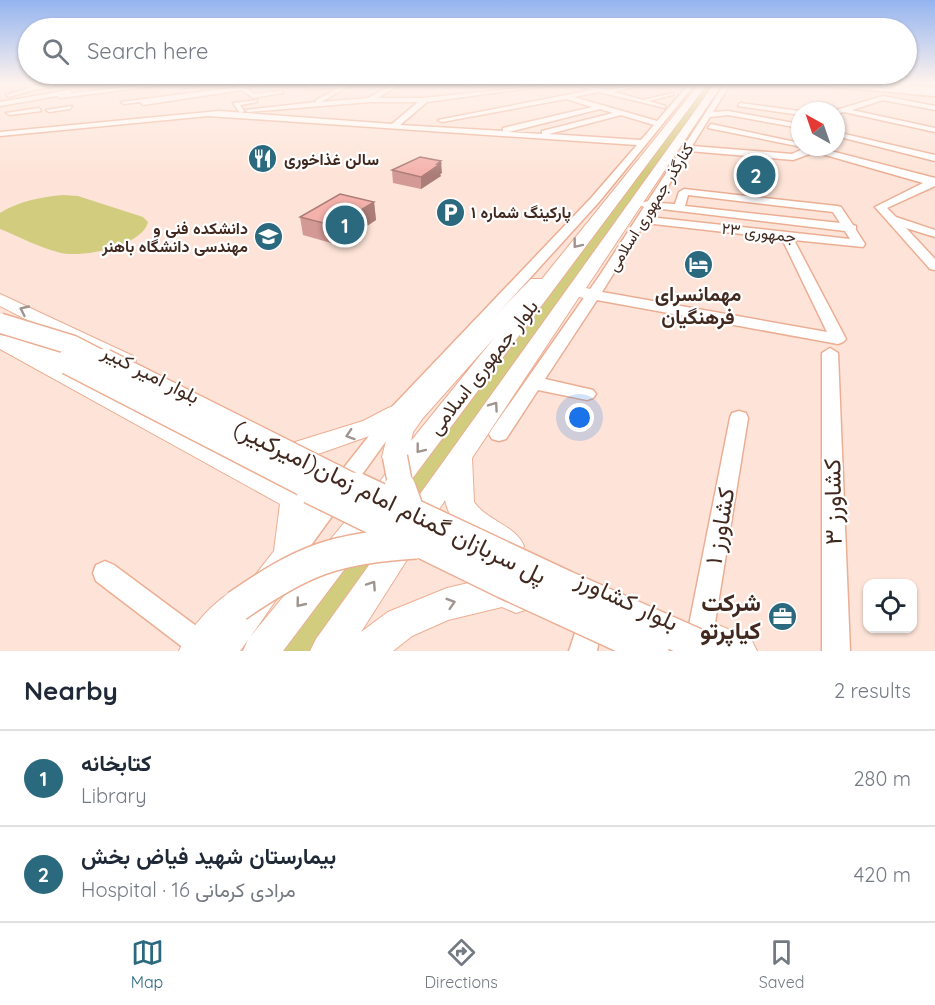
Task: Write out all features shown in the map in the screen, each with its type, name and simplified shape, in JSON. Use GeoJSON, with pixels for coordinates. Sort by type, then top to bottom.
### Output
{"type":"FeatureCollection","features":[{"type":"Feature","properties":{"kind":"main road","name":"بلوار جمهوری اسلامی"},"geometry":{"type":"LineString","coordinates":[[261,651],[561,266],[616,183],[635,169],[662,137],[688,113]]}},
{"type":"Feature","properties":{"kind":"main road","name":"بلوار جمهوری اسلامی"},"geometry":{"type":"LineString","coordinates":[[328,651],[462,452],[584,293],[643,209],[662,137]]}},
{"type":"Feature","properties":{"kind":"main road"},"geometry":{"type":"LineString","coordinates":[[595,200],[616,183]]}},
{"type":"Feature","properties":{"kind":"main road"},"geometry":{"type":"LineString","coordinates":[[409,513],[400,487],[395,457],[401,430],[532,286],[561,266]]}},
{"type":"Feature","properties":{"kind":"main road","name":"بلوار امیر کبیر"},"geometry":{"type":"LineString","coordinates":[[0,299],[301,450],[333,471],[336,480],[320,499],[309,501],[294,498],[2,329]]}},
{"type":"Feature","properties":{"kind":"main road"},"geometry":{"type":"LineString","coordinates":[[2,329],[70,353]]}},
{"type":"Feature","properties":{"kind":"main road","name":"پل سربازان گمنام امام زمان(امیرکبیر)"},"geometry":{"type":"LineString","coordinates":[[70,353],[565,586],[706,643]]}},
{"type":"Feature","properties":{"kind":"main road","name":"پل سربازان گمنام امام زمان(امیرکبیر)"},"geometry":{"type":"LineString","coordinates":[[70,353],[274,471],[418,543],[653,651]]}},
{"type":"Feature","properties":{"kind":"main road"},"geometry":{"type":"LineString","coordinates":[[301,450],[371,428],[396,414]]}},
{"type":"Feature","properties":{"kind":"main road"},"geometry":{"type":"LineString","coordinates":[[462,452],[456,484],[461,509],[470,523],[516,549]]}},
{"type":"Feature","properties":{"kind":"main road"},"geometry":{"type":"LineString","coordinates":[[203,647],[287,558],[292,538],[294,498]]}},
{"type":"Feature","properties":{"kind":"main road"},"geometry":{"type":"LineString","coordinates":[[203,647],[237,606],[300,564],[334,551],[373,545],[418,543]]}},
{"type":"Feature","properties":{"kind":"main road"},"geometry":{"type":"LineString","coordinates":[[516,549],[481,545],[471,547],[466,553],[466,564],[480,578],[545,612],[585,642],[622,651]]}},
{"type":"Feature","properties":{"kind":"main road","name":"بلوار کشاورز"},"geometry":{"type":"LineString","coordinates":[[516,549],[706,643],[739,651]]}},
{"type":"Feature","properties":{"kind":"main road"},"geometry":{"type":"LineString","coordinates":[[364,651],[400,624],[424,612],[469,598],[503,591]]}},
{"type":"Feature","properties":{"kind":"street"},"geometry":{"type":"LineString","coordinates":[[142,113],[142,120]]}},
{"type":"Feature","properties":{"kind":"street"},"geometry":{"type":"LineString","coordinates":[[4,114],[0,132],[201,113]]}},
{"type":"Feature","properties":{"kind":"street"},"geometry":{"type":"LineString","coordinates":[[231,113],[278,119],[594,141],[662,137],[726,152],[795,156]]}},
{"type":"Feature","properties":{"kind":"street"},"geometry":{"type":"LineString","coordinates":[[278,119],[289,113]]}},
{"type":"Feature","properties":{"kind":"street"},"geometry":{"type":"LineString","coordinates":[[326,122],[340,113]]}},
{"type":"Feature","properties":{"kind":"street"},"geometry":{"type":"LineString","coordinates":[[359,125],[374,113]]}},
{"type":"Feature","properties":{"kind":"street"},"geometry":{"type":"LineString","coordinates":[[393,127],[409,113]]}},
{"type":"Feature","properties":{"kind":"street"},"geometry":{"type":"LineString","coordinates":[[434,130],[447,113]]}},
{"type":"Feature","properties":{"kind":"street"},"geometry":{"type":"LineString","coordinates":[[442,120],[485,113]]}},
{"type":"Feature","properties":{"kind":"street"},"geometry":{"type":"LineString","coordinates":[[491,134],[574,113]]}},
{"type":"Feature","properties":{"kind":"street"},"geometry":{"type":"LineString","coordinates":[[532,136],[620,113]]}},
{"type":"Feature","properties":{"kind":"street"},"geometry":{"type":"LineString","coordinates":[[622,113],[662,137]]}},
{"type":"Feature","properties":{"kind":"street"},"geometry":{"type":"LineString","coordinates":[[661,113],[662,137]]}},
{"type":"Feature","properties":{"kind":"street","name":"کنارگذر جمهوری اسلامی"},"geometry":{"type":"LineString","coordinates":[[616,183],[688,113]]}},
{"type":"Feature","properties":{"kind":"street"},"geometry":{"type":"LineString","coordinates":[[727,113],[755,136],[791,143]]}},
{"type":"Feature","properties":{"kind":"street"},"geometry":{"type":"LineString","coordinates":[[747,113],[791,123]]}},
{"type":"Feature","properties":{"kind":"street"},"geometry":{"type":"LineString","coordinates":[[751,113],[791,122]]}},
{"type":"Feature","properties":{"kind":"street"},"geometry":{"type":"LineString","coordinates":[[853,113],[935,130]]}},
{"type":"Feature","properties":{"kind":"street"},"geometry":{"type":"LineString","coordinates":[[881,129],[924,113]]}},
{"type":"Feature","properties":{"kind":"street"},"geometry":{"type":"LineString","coordinates":[[726,152],[779,122]]}},
{"type":"Feature","properties":{"kind":"street"},"geometry":{"type":"LineString","coordinates":[[845,133],[919,150],[935,158]]}},
{"type":"Feature","properties":{"kind":"street"},"geometry":{"type":"LineString","coordinates":[[861,136],[871,133]]}},
{"type":"Feature","properties":{"kind":"street"},"geometry":{"type":"LineString","coordinates":[[845,135],[919,150],[935,151]]}},
{"type":"Feature","properties":{"kind":"street"},"geometry":{"type":"LineString","coordinates":[[845,138],[849,136]]}},
{"type":"Feature","properties":{"kind":"street"},"geometry":{"type":"LineString","coordinates":[[873,166],[903,154]]}},
{"type":"Feature","properties":{"kind":"street"},"geometry":{"type":"LineString","coordinates":[[841,156],[934,182]]}},
{"type":"Feature","properties":{"kind":"street"},"geometry":{"type":"LineString","coordinates":[[934,182],[880,207],[935,266]]}},
{"type":"Feature","properties":{"kind":"street"},"geometry":{"type":"LineString","coordinates":[[679,208],[684,192],[837,209],[852,228]]}},
{"type":"Feature","properties":{"kind":"street"},"geometry":{"type":"LineString","coordinates":[[287,558],[396,414],[530,273],[595,200]]}},
{"type":"Feature","properties":{"kind":"street"},"geometry":{"type":"LineString","coordinates":[[643,209],[679,208],[852,228]]}},
{"type":"Feature","properties":{"kind":"street","name":"۲۳ جمهوری"},"geometry":{"type":"LineString","coordinates":[[643,209],[859,244],[852,228]]}},
{"type":"Feature","properties":{"kind":"street"},"geometry":{"type":"LineString","coordinates":[[890,219],[935,234]]}},
{"type":"Feature","properties":{"kind":"street"},"geometry":{"type":"LineString","coordinates":[[499,434],[535,383],[584,293],[838,339],[789,241]]}},
{"type":"Feature","properties":{"kind":"street","name":"کشاورز ۳"},"geometry":{"type":"LineString","coordinates":[[830,353],[836,651]]}},
{"type":"Feature","properties":{"kind":"street"},"geometry":{"type":"LineString","coordinates":[[535,383],[587,394]]}},
{"type":"Feature","properties":{"kind":"street","name":"کشاورز ۱"},"geometry":{"type":"LineString","coordinates":[[706,643],[740,418]]}},
{"type":"Feature","properties":{"kind":"street"},"geometry":{"type":"LineString","coordinates":[[105,573],[203,647]]}},
{"type":"Feature","properties":{"kind":"shaded area"},"geometry":{"type":"Polygon","coordinates":[[[685,113],[693,113],[310,651],[275,651],[685,113]]]}},
{"type":"Feature","properties":{"kind":"shaded area"},"geometry":{"type":"Polygon","coordinates":[[[63,195],[78,196],[143,217],[148,222],[144,230],[124,244],[83,254],[53,251],[0,229],[0,213],[7,209],[30,200],[63,195]]]}},
{"type":"Feature","properties":{"kind":"building"},"geometry":{"type":"Polygon","coordinates":[[[420,157],[441,161],[421,177],[392,170],[420,157]]]}},
{"type":"Feature","properties":{"kind":"building"},"geometry":{"type":"Polygon","coordinates":[[[340,194],[374,202],[335,226],[300,217],[340,194]]]}},
{"type":"Feature","properties":{"kind":"place","name":"سالن غذاخوری"},"geometry":{"type":"Point","coordinates":[263,159]}},
{"type":"Feature","properties":{"kind":"place","name":"بیمارستان شهید فیاض بخش"},"geometry":{"type":"Point","coordinates":[756,175]}},
{"type":"Feature","properties":{"kind":"place","name":"پارکینگ شماره ۱"},"geometry":{"type":"Point","coordinates":[450,212]}},
{"type":"Feature","properties":{"kind":"place","name":"کتابخانه"},"geometry":{"type":"Point","coordinates":[345,225]}},
{"type":"Feature","properties":{"kind":"place","name":"دانشکده فنی و مهندسی دانشگاه باهنر"},"geometry":{"type":"Point","coordinates":[269,237]}},
{"type":"Feature","properties":{"kind":"place","name":"مهمانسرای فرهنگیان"},"geometry":{"type":"Point","coordinates":[698,264]}},
{"type":"Feature","properties":{"kind":"place","name":"شرکت کیاپرتو"},"geometry":{"type":"Point","coordinates":[782,617]}}]}
